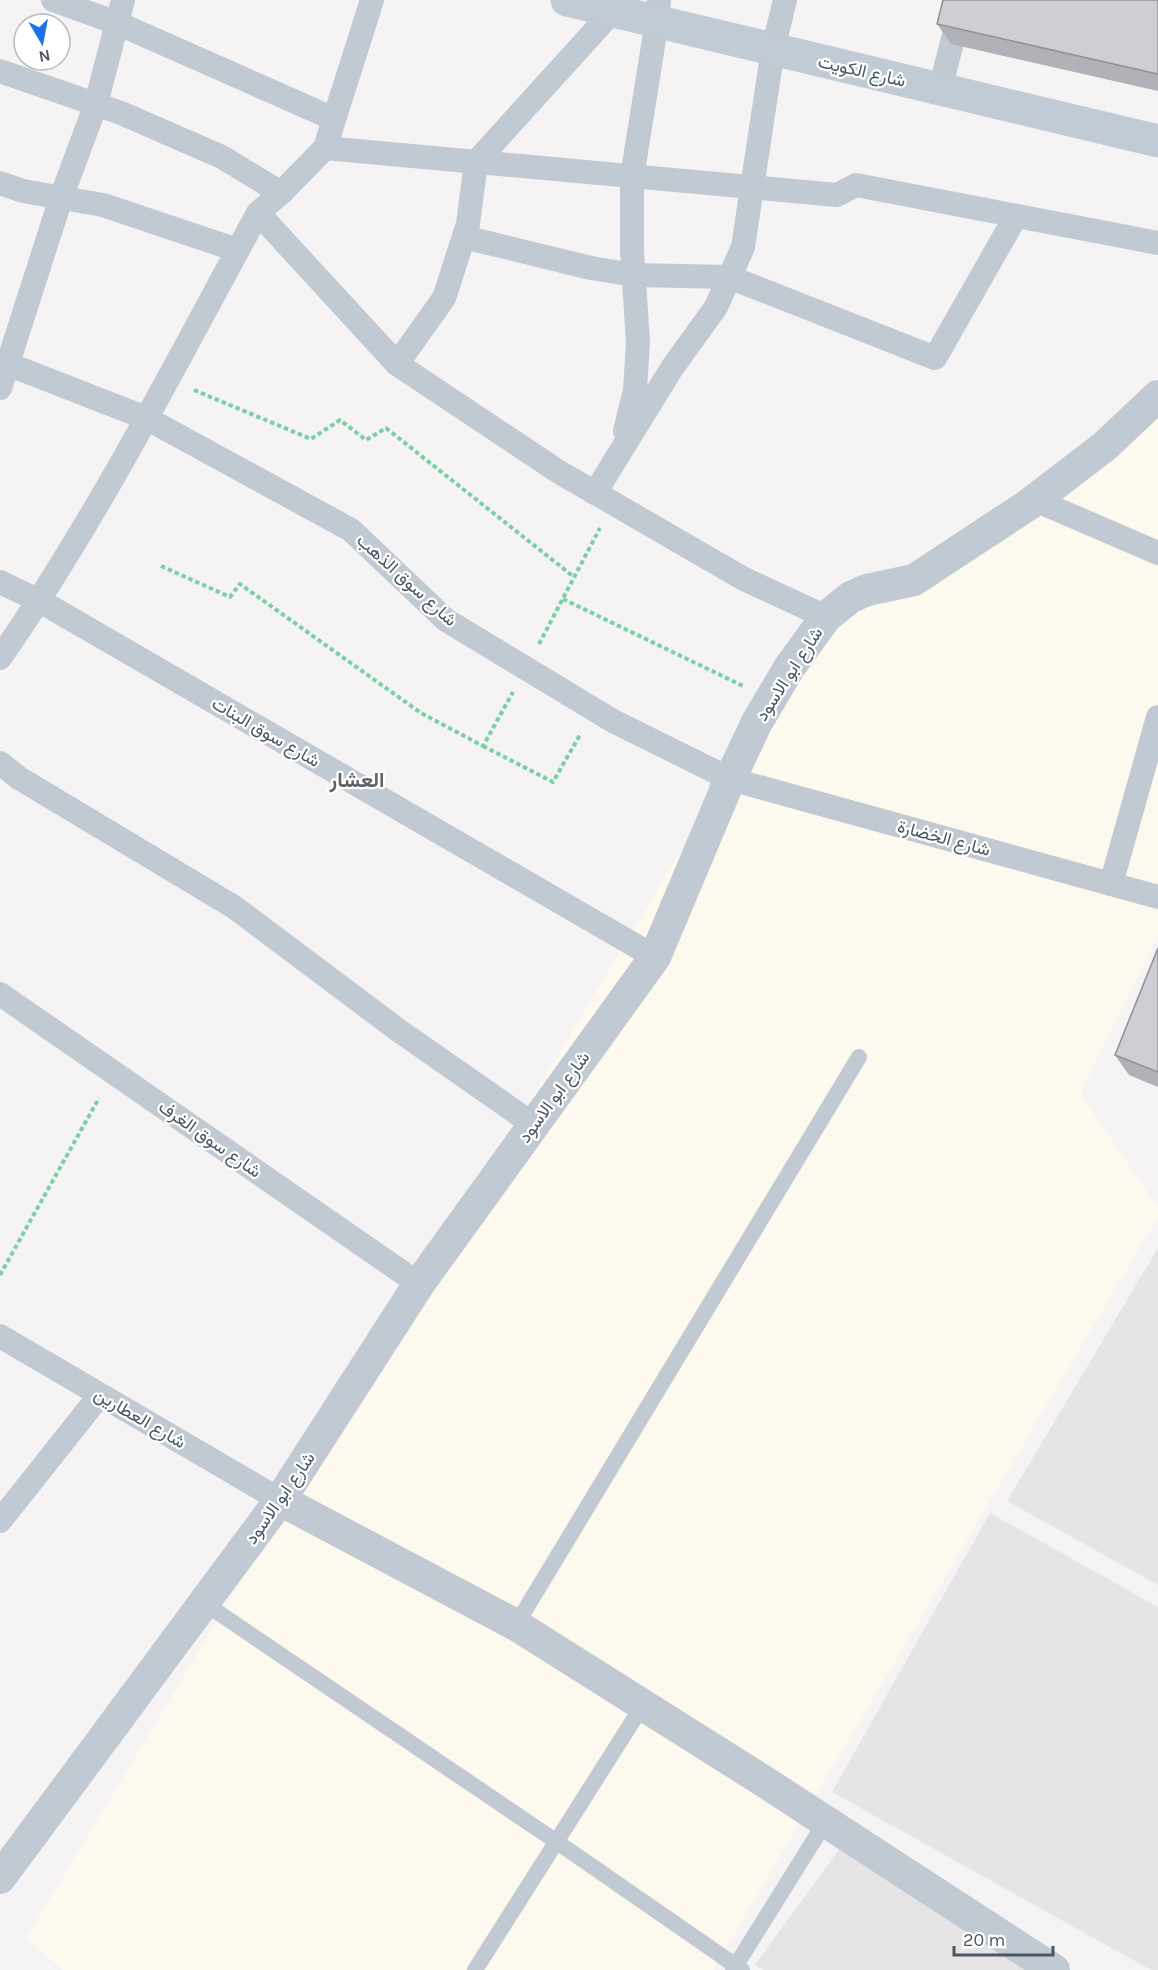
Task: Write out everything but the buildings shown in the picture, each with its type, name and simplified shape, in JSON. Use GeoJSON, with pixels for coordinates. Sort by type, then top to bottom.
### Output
{"type":"FeatureCollection","features":[{"type":"Feature","properties":{"kind":"main road","name":"شارع الكويت"},"geometry":{"type":"LineString","coordinates":[[567,0],[613,11],[658,11],[773,49],[1158,141]]}},
{"type":"Feature","properties":{"kind":"street"},"geometry":{"type":"LineString","coordinates":[[53,0],[117,23],[334,120]]}},
{"type":"Feature","properties":{"kind":"street"},"geometry":{"type":"LineString","coordinates":[[0,387],[4,363],[96,104],[123,0]]}},
{"type":"Feature","properties":{"kind":"street"},"geometry":{"type":"LineString","coordinates":[[0,658],[40,601],[146,418],[258,213],[325,148],[372,0]]}},
{"type":"Feature","properties":{"kind":"street"},"geometry":{"type":"LineString","coordinates":[[621,451],[672,368],[716,307],[743,247],[773,49],[785,0]]}},
{"type":"Feature","properties":{"kind":"street"},"geometry":{"type":"LineString","coordinates":[[940,89],[963,0]]}},
{"type":"Feature","properties":{"kind":"street"},"geometry":{"type":"LineString","coordinates":[[397,364],[444,298],[468,224],[476,162],[613,11]]}},
{"type":"Feature","properties":{"kind":"street"},"geometry":{"type":"LineString","coordinates":[[604,498],[621,451],[635,390],[638,342],[632,177],[658,11]]}},
{"type":"Feature","properties":{"kind":"street"},"geometry":{"type":"LineString","coordinates":[[0,71],[122,112],[222,158],[281,193]]}},
{"type":"Feature","properties":{"kind":"street"},"geometry":{"type":"LineString","coordinates":[[325,148],[837,195],[856,185],[1158,243]]}},
{"type":"Feature","properties":{"kind":"street"},"geometry":{"type":"LineString","coordinates":[[0,183],[23,191],[103,205],[237,250]]}},
{"type":"Feature","properties":{"kind":"street"},"geometry":{"type":"LineString","coordinates":[[258,213],[397,364],[559,472],[744,579],[826,617]]}},
{"type":"Feature","properties":{"kind":"street"},"geometry":{"type":"LineString","coordinates":[[464,237],[591,268],[634,275],[729,277],[935,358],[1016,216]]}},
{"type":"Feature","properties":{"kind":"street","name":"شارع سوق الذهب"},"geometry":{"type":"LineString","coordinates":[[4,363],[146,418],[351,530],[446,620],[595,710],[730,779]]}},
{"type":"Feature","properties":{"kind":"street","name":"شارع ابو الاسود"},"geometry":{"type":"LineString","coordinates":[[0,1878],[280,1500],[419,1284],[655,957],[730,779],[789,668],[826,617],[850,597],[859,593],[914,580],[1035,500],[1105,446],[1156,400]]}},
{"type":"Feature","properties":{"kind":"street"},"geometry":{"type":"LineString","coordinates":[[1035,500],[1158,553]]}},
{"type":"Feature","properties":{"kind":"street","name":"شارع سوق البنات"},"geometry":{"type":"LineString","coordinates":[[0,582],[40,601],[655,957]]}},
{"type":"Feature","properties":{"kind":"street"},"geometry":{"type":"LineString","coordinates":[[1112,884],[1158,717]]}},
{"type":"Feature","properties":{"kind":"street"},"geometry":{"type":"LineString","coordinates":[[0,763],[19,778],[234,907],[398,1030],[534,1125]]}},
{"type":"Feature","properties":{"kind":"street","name":"شارع الخضارة"},"geometry":{"type":"LineString","coordinates":[[730,779],[1158,897]]}},
{"type":"Feature","properties":{"kind":"street","name":"شارع سوق الغرف"},"geometry":{"type":"LineString","coordinates":[[0,994],[419,1284]]}},
{"type":"Feature","properties":{"kind":"street","name":"شارع العطارين"},"geometry":{"type":"LineString","coordinates":[[0,1335],[280,1500]]}},
{"type":"Feature","properties":{"kind":"street"},"geometry":{"type":"LineString","coordinates":[[0,1521],[100,1395]]}},
{"type":"Feature","properties":{"kind":"street"},"geometry":{"type":"LineString","coordinates":[[280,1500],[516,1625],[826,1821],[1054,1970]]}},
{"type":"Feature","properties":{"kind":"lane"},"geometry":{"type":"LineString","coordinates":[[516,1625],[859,1057]]}},
{"type":"Feature","properties":{"kind":"lane"},"geometry":{"type":"LineString","coordinates":[[204,1603],[556,1842],[737,1969],[826,1821]]}},
{"type":"Feature","properties":{"kind":"lane"},"geometry":{"type":"LineString","coordinates":[[475,1970],[643,1705]]}},
{"type":"Feature","properties":{"kind":"path"},"geometry":{"type":"LineString","coordinates":[[168,378],[311,439],[340,420],[366,440],[386,428],[574,578]]}},
{"type":"Feature","properties":{"kind":"path"},"geometry":{"type":"LineString","coordinates":[[483,746],[574,578],[604,498]]}},
{"type":"Feature","properties":{"kind":"path"},"geometry":{"type":"LineString","coordinates":[[161,566],[230,597],[240,584],[421,713],[553,782],[595,710]]}},
{"type":"Feature","properties":{"kind":"path"},"geometry":{"type":"LineString","coordinates":[[563,599],[771,699]]}},
{"type":"Feature","properties":{"kind":"path"},"geometry":{"type":"LineString","coordinates":[[0,1275],[114,1073]]}},
{"type":"Feature","properties":{"kind":"shaded area"},"geometry":{"type":"Polygon","coordinates":[[[1158,395],[1158,935],[1080,1094],[1158,1207],[1158,1217],[713,1970],[63,1970],[26,1938],[753,731],[826,617],[914,580],[1158,395]]]}},
{"type":"Feature","properties":{"kind":"shaded area"},"geometry":{"type":"Polygon","coordinates":[[[1158,1248],[1158,1585],[1007,1501],[1158,1248]]]}},
{"type":"Feature","properties":{"kind":"shaded area"},"geometry":{"type":"Polygon","coordinates":[[[990,1513],[1158,1607],[1158,1970],[1151,1970],[832,1792],[990,1513]]]}},
{"type":"Feature","properties":{"kind":"shaded area"},"geometry":{"type":"Polygon","coordinates":[[[848,1837],[1032,1970],[763,1970],[755,1965],[848,1837]]]}},
{"type":"Feature","properties":{"kind":"district","name":"العشار"},"geometry":{"type":"Point","coordinates":[357,780]}}]}
